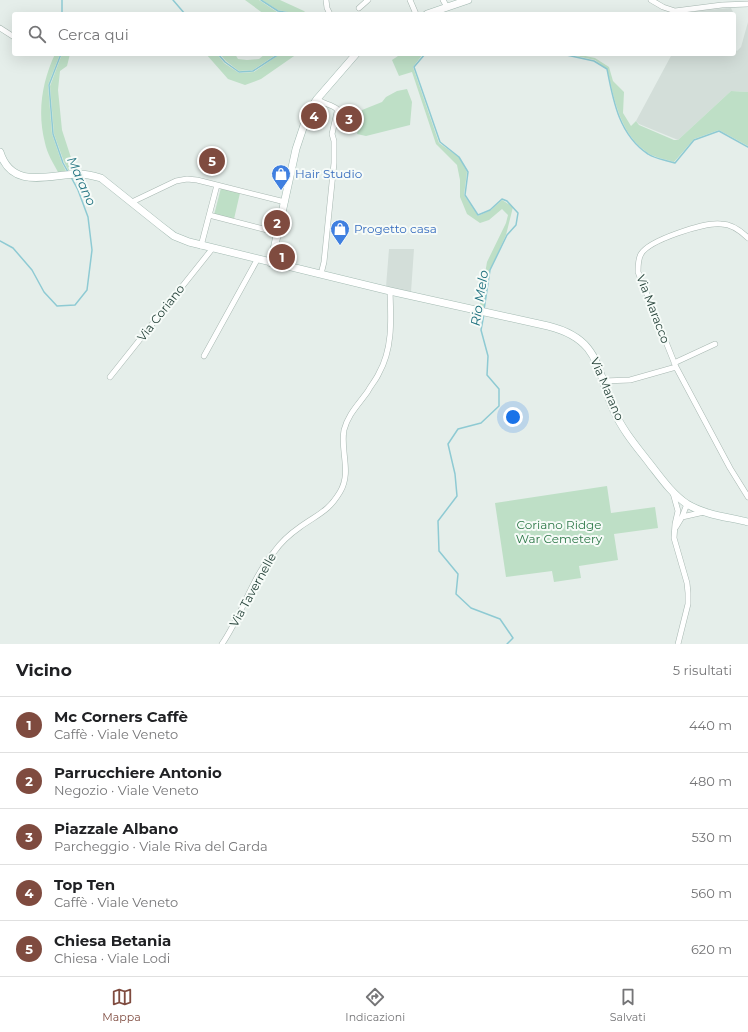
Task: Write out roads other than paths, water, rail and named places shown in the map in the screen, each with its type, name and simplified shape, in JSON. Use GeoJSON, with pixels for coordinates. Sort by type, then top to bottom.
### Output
{"type":"FeatureCollection","features":[{"type":"Feature","properties":{"kind":"main road"},"geometry":{"type":"LineString","coordinates":[[430,12],[445,3],[468,0]]}},
{"type":"Feature","properties":{"kind":"main road"},"geometry":{"type":"LineString","coordinates":[[271,263],[279,233],[296,149],[305,122],[317,99],[354,56]]}},
{"type":"Feature","properties":{"kind":"main road","name":"Via Marano"},"geometry":{"type":"LineString","coordinates":[[0,152],[2,158],[9,167],[26,177],[37,178],[79,174],[91,175],[100,178],[174,236],[200,246],[487,312],[562,330],[572,334],[580,340],[591,353],[598,365],[614,411],[625,431],[672,492],[687,504],[704,512],[748,522]]}},
{"type":"Feature","properties":{"kind":"street"},"geometry":{"type":"LineString","coordinates":[[326,0],[329,12]]}},
{"type":"Feature","properties":{"kind":"street"},"geometry":{"type":"LineString","coordinates":[[359,8],[368,0]]}},
{"type":"Feature","properties":{"kind":"street"},"geometry":{"type":"LineString","coordinates":[[410,0],[415,12]]}},
{"type":"Feature","properties":{"kind":"street"},"geometry":{"type":"LineString","coordinates":[[651,0],[663,8],[675,10],[748,4]]}},
{"type":"Feature","properties":{"kind":"street"},"geometry":{"type":"LineString","coordinates":[[0,28],[12,36]]}},
{"type":"Feature","properties":{"kind":"street"},"geometry":{"type":"LineString","coordinates":[[317,99],[335,107],[337,112],[332,130],[334,163],[324,262],[321,274]]}},
{"type":"Feature","properties":{"kind":"street"},"geometry":{"type":"LineString","coordinates":[[132,202],[181,179],[197,180],[285,202]]}},
{"type":"Feature","properties":{"kind":"street"},"geometry":{"type":"LineString","coordinates":[[200,246],[217,185]]}},
{"type":"Feature","properties":{"kind":"street"},"geometry":{"type":"LineString","coordinates":[[209,215],[279,233]]}},
{"type":"Feature","properties":{"kind":"street","name":"Via Maracco"},"geometry":{"type":"LineString","coordinates":[[748,238],[738,230],[722,224],[703,225],[657,241],[648,246],[641,254],[638,262],[638,272],[675,365],[730,468],[748,497]]}},
{"type":"Feature","properties":{"kind":"street","name":"Via Coriano"},"geometry":{"type":"LineString","coordinates":[[110,377],[212,249]]}},
{"type":"Feature","properties":{"kind":"street"},"geometry":{"type":"LineString","coordinates":[[204,356],[257,260]]}},
{"type":"Feature","properties":{"kind":"street","name":"Via Tavernelle"},"geometry":{"type":"LineString","coordinates":[[222,644],[234,625],[258,575],[272,553],[293,532],[323,513],[333,502],[345,484],[346,468],[343,440],[345,429],[349,416],[365,396],[379,373],[387,354],[391,326],[390,290]]}},
{"type":"Feature","properties":{"kind":"street"},"geometry":{"type":"LineString","coordinates":[[604,381],[630,380],[675,365],[715,344]]}},
{"type":"Feature","properties":{"kind":"street"},"geometry":{"type":"LineString","coordinates":[[672,492],[680,516]]}},
{"type":"Feature","properties":{"kind":"street"},"geometry":{"type":"LineString","coordinates":[[678,644],[688,604],[688,593],[687,583],[674,538],[674,532],[680,516],[687,504]]}},
{"type":"Feature","properties":{"kind":"street"},"geometry":{"type":"LineString","coordinates":[[680,516],[704,512]]}},
{"type":"Feature","properties":{"kind":"waterway","name":"Marano"},"geometry":{"type":"LineString","coordinates":[[62,0],[62,12]]}},
{"type":"Feature","properties":{"kind":"waterway","name":"Marano"},"geometry":{"type":"LineString","coordinates":[[173,0],[183,12]]}},
{"type":"Feature","properties":{"kind":"waterway","name":"Marano"},"geometry":{"type":"LineString","coordinates":[[261,0],[278,11],[284,12]]}},
{"type":"Feature","properties":{"kind":"waterway","name":"Marano"},"geometry":{"type":"LineString","coordinates":[[60,56],[49,85],[53,134],[63,163],[68,172]]}},
{"type":"Feature","properties":{"kind":"waterway","name":"Marano"},"geometry":{"type":"LineString","coordinates":[[220,56],[225,62],[239,72],[253,71],[276,56]]}},
{"type":"Feature","properties":{"kind":"waterway","name":"Rio Melo"},"geometry":{"type":"LineString","coordinates":[[423,56],[414,67],[440,142],[459,157],[468,172],[465,195],[478,215],[490,210],[502,199],[507,201],[518,213],[516,225],[507,235],[490,270],[484,310]]}},
{"type":"Feature","properties":{"kind":"waterway","name":"Rio Melo"},"geometry":{"type":"LineString","coordinates":[[571,56],[594,61],[607,69],[615,105],[624,127],[638,146],[651,156],[675,163],[694,140],[719,131],[748,147]]}},
{"type":"Feature","properties":{"kind":"waterway","name":"Marano"},"geometry":{"type":"LineString","coordinates":[[0,241],[13,248],[32,270],[44,292],[57,306],[75,305],[87,290],[92,250],[88,217],[78,190],[71,177]]}},
{"type":"Feature","properties":{"kind":"waterway","name":"Rio Melo"},"geometry":{"type":"LineString","coordinates":[[484,314],[481,330],[488,356],[487,375],[499,389],[499,406],[481,423],[458,429],[448,444],[455,474],[457,496],[438,521],[439,551],[458,574],[456,594],[471,608],[500,619],[513,638],[507,644]]}},
{"type":"Feature","properties":{"kind":"place","name":"Top Ten"},"geometry":{"type":"Point","coordinates":[314,116]}},
{"type":"Feature","properties":{"kind":"place","name":"Piazzale Albano"},"geometry":{"type":"Point","coordinates":[349,119]}},
{"type":"Feature","properties":{"kind":"place","name":"Chiesa Betania"},"geometry":{"type":"Point","coordinates":[212,161]}},
{"type":"Feature","properties":{"kind":"place","name":"Hair Studio"},"geometry":{"type":"Point","coordinates":[281,191]}},
{"type":"Feature","properties":{"kind":"place","name":"Parrucchiere Antonio"},"geometry":{"type":"Point","coordinates":[277,223]}},
{"type":"Feature","properties":{"kind":"place","name":"Progetto casa"},"geometry":{"type":"Point","coordinates":[340,246]}},
{"type":"Feature","properties":{"kind":"place","name":"Mc Corners Caffè"},"geometry":{"type":"Point","coordinates":[282,257]}},
{"type":"Feature","properties":{"kind":"park label","name":"Coriano Ridge War Cemetery"},"geometry":{"type":"Point","coordinates":[559,532]}}]}
